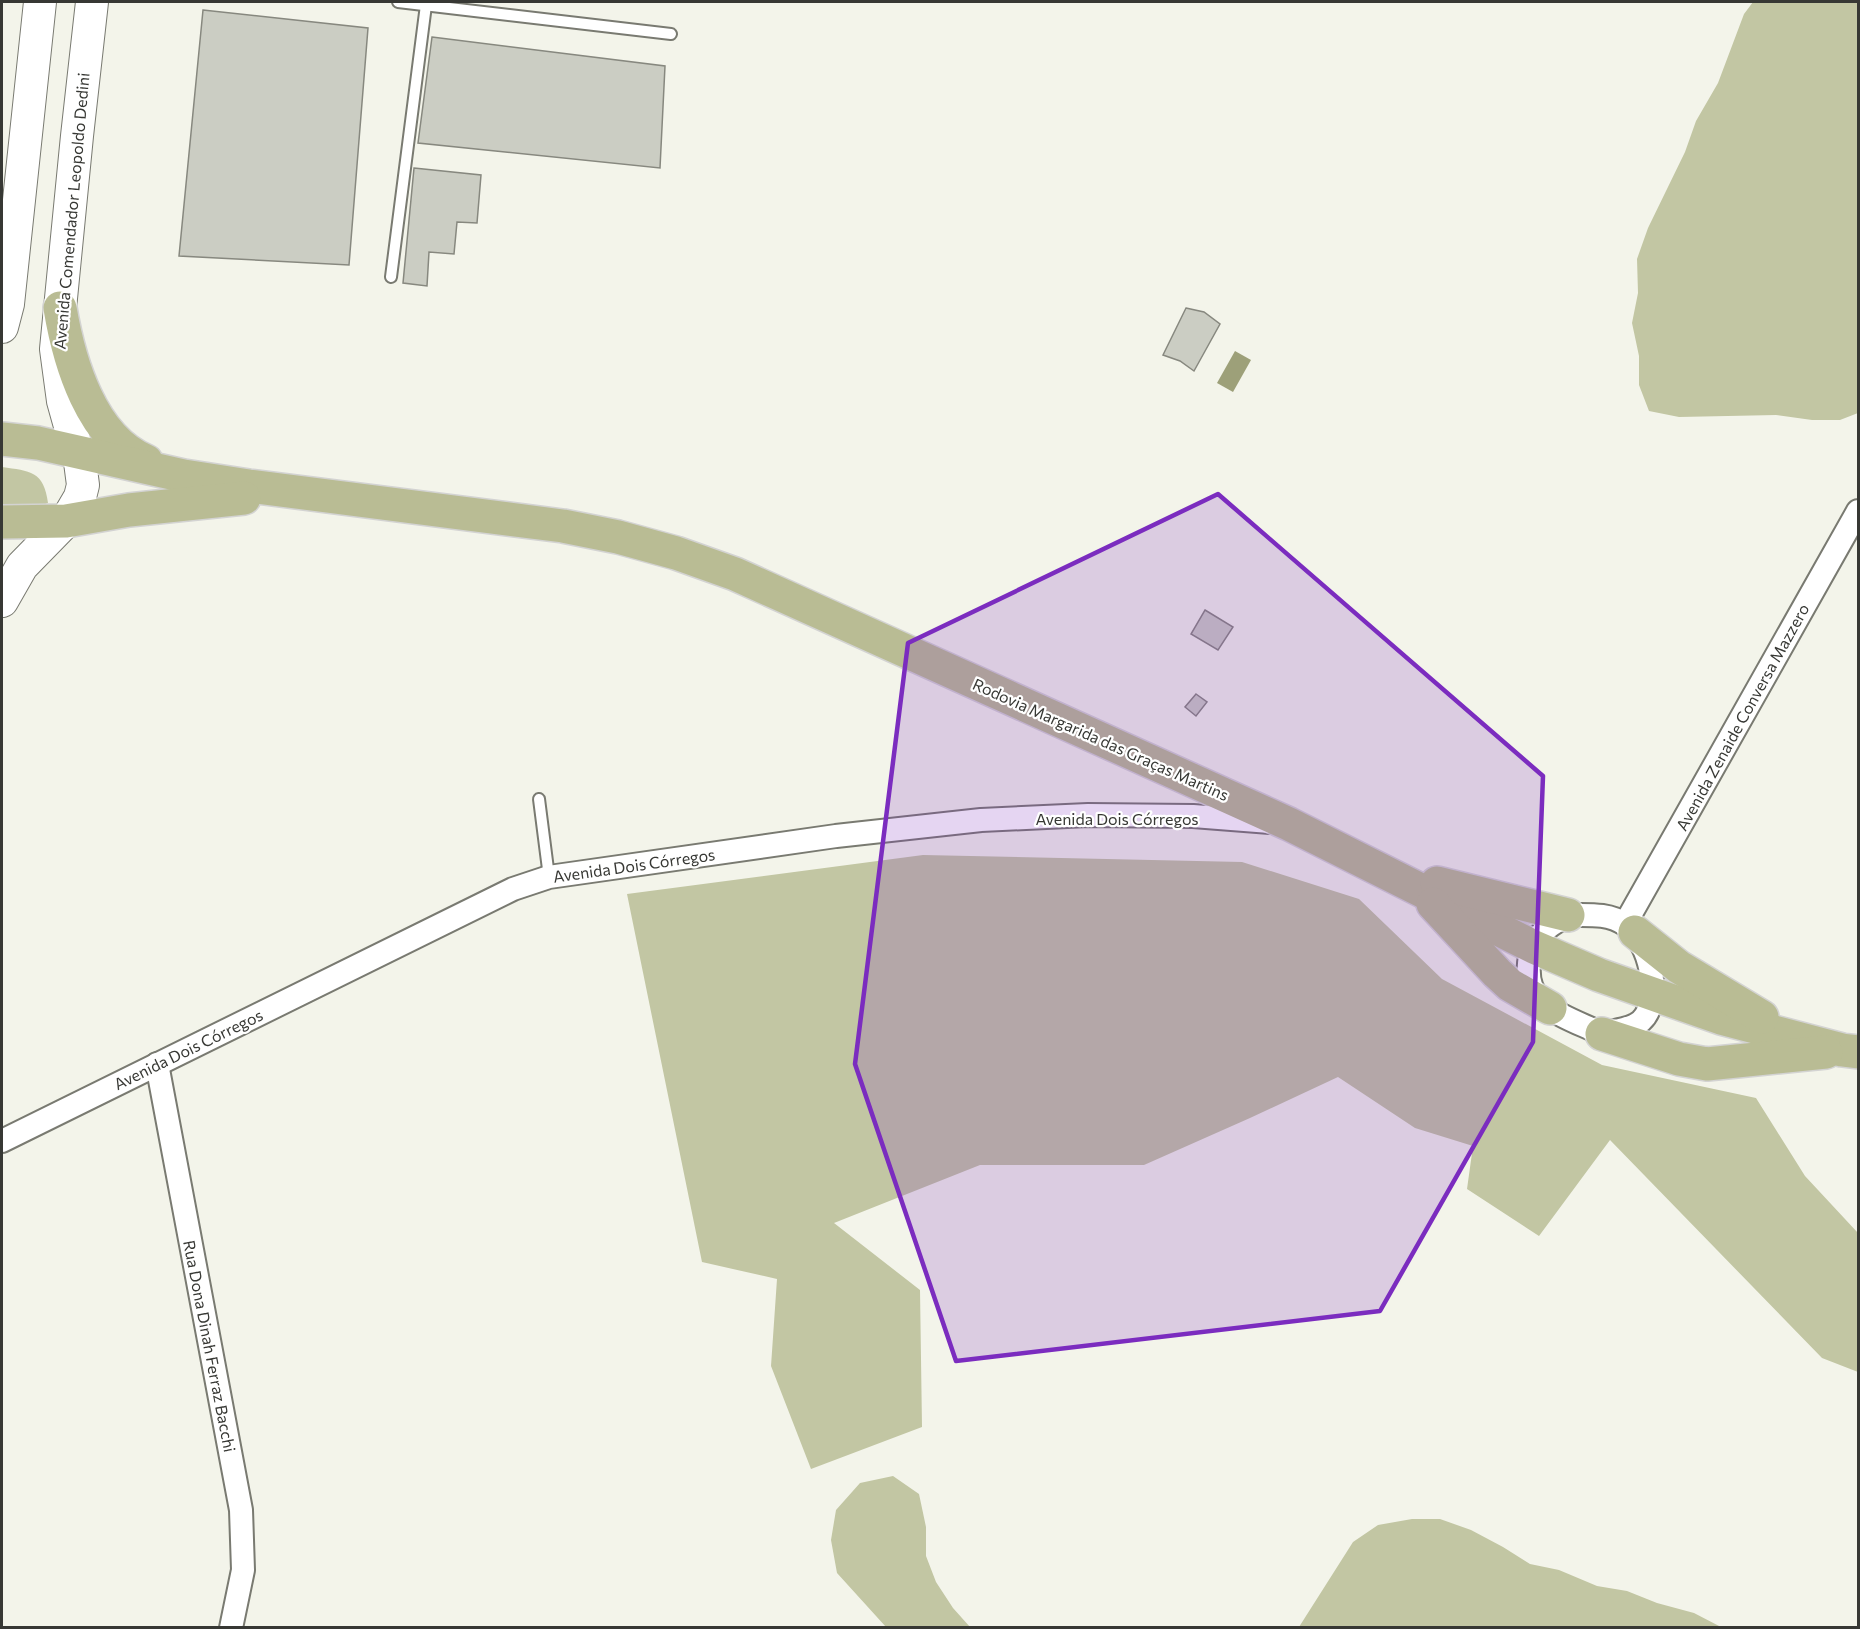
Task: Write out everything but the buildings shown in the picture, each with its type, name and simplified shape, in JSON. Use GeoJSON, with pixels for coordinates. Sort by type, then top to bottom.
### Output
{"type":"FeatureCollection","features":[{"type":"Feature","properties":{"kind":"main road"},"geometry":{"type":"LineString","coordinates":[[2,327],[8,304],[40,2]]}},
{"type":"Feature","properties":{"kind":"main road","name":"Avenida Comendador Leopoldo Dedini"},"geometry":{"type":"LineString","coordinates":[[2,601],[22,566],[66,521],[80,497],[83,484],[63,401],[56,349],[92,2]]}},
{"type":"Feature","properties":{"kind":"main road"},"geometry":{"type":"LineString","coordinates":[[27,131],[77,136]]}},
{"type":"Feature","properties":{"kind":"main road"},"geometry":{"type":"LineString","coordinates":[[60,308],[75,370],[107,431],[130,453],[184,476]]}},
{"type":"Feature","properties":{"kind":"main road","name":"Rodovia Margarida das Graças Martins"},"geometry":{"type":"LineString","coordinates":[[2,439],[38,443],[184,476],[324,497],[562,526],[618,537],[675,553],[735,574],[1289,824],[1534,946],[1599,975],[1721,1018],[1850,1051]]}},
{"type":"Feature","properties":{"kind":"main road","name":"Rodovia Margarida das Graças Martins"},"geometry":{"type":"LineString","coordinates":[[2,522],[66,521],[109,513],[215,500],[283,496],[324,497]]}},
{"type":"Feature","properties":{"kind":"main road"},"geometry":{"type":"LineString","coordinates":[[1550,1008],[1510,985],[1412,884],[1425,880],[1568,915]]}},
{"type":"Feature","properties":{"kind":"main road"},"geometry":{"type":"LineString","coordinates":[[1630,928],[1680,967],[1794,1037]]}},
{"type":"Feature","properties":{"kind":"main road"},"geometry":{"type":"LineString","coordinates":[[1602,1034],[1680,1059],[1707,1064],[1850,1051]]}},
{"type":"Feature","properties":{"kind":"street","name":"Avenida Zenaide Conversa Mazzero"},"geometry":{"type":"LineString","coordinates":[[1630,928],[1858,511]]}},
{"type":"Feature","properties":{"kind":"street","name":"Avenida Dois Córregos"},"geometry":{"type":"LineString","coordinates":[[2,1141],[513,889],[549,877],[836,836],[981,820],[1088,816],[1193,816],[1289,824]]}},
{"type":"Feature","properties":{"kind":"street"},"geometry":{"type":"LineString","coordinates":[[1568,915],[1603,915],[1630,928],[1651,971],[1653,995],[1647,1014],[1637,1024],[1602,1034],[1550,1008],[1535,995],[1530,982],[1529,965],[1539,935],[1553,923],[1568,915]]}},
{"type":"Feature","properties":{"kind":"street","name":"Rua Dona Dinah Ferraz Bacchi"},"geometry":{"type":"LineString","coordinates":[[157,1064],[241,1510],[243,1570],[231,1628]]}},
{"type":"Feature","properties":{"kind":"lane"},"geometry":{"type":"LineString","coordinates":[[399,2],[671,34]]}},
{"type":"Feature","properties":{"kind":"lane"},"geometry":{"type":"LineString","coordinates":[[391,277],[426,5]]}},
{"type":"Feature","properties":{"kind":"lane"},"geometry":{"type":"LineString","coordinates":[[539,799],[549,877]]}},
{"type":"Feature","properties":{"kind":"highlighted area"},"geometry":{"type":"Polygon","coordinates":[[[1218,494],[1543,776],[1533,1042],[1380,1311],[956,1361],[855,1064],[908,643],[1218,494]]]}},
{"type":"Feature","properties":{"kind":"shaded area"},"geometry":{"type":"Polygon","coordinates":[[[1753,2],[1858,2],[1858,413],[1840,420],[1812,420],[1776,415],[1679,417],[1649,411],[1639,385],[1639,356],[1632,323],[1638,293],[1637,259],[1648,228],[1685,152],[1696,121],[1718,83],[1744,14],[1753,2]]]}},
{"type":"Feature","properties":{"kind":"shaded area"},"geometry":{"type":"Polygon","coordinates":[[[1235,351],[1251,360],[1233,392],[1217,383],[1235,351]]]}},
{"type":"Feature","properties":{"kind":"shaded area"},"geometry":{"type":"Polygon","coordinates":[[[2,467],[34,474],[43,484],[48,503],[35,508],[2,509],[2,467]]]}},
{"type":"Feature","properties":{"kind":"shaded area"},"geometry":{"type":"Polygon","coordinates":[[[923,855],[1242,862],[1359,899],[1442,979],[1602,1065],[1756,1098],[1805,1176],[1858,1233],[1858,1372],[1822,1358],[1610,1140],[1539,1236],[1467,1189],[1473,1146],[1415,1128],[1338,1077],[1144,1165],[980,1165],[834,1223],[920,1290],[922,1427],[811,1469],[771,1366],[777,1279],[702,1262],[627,894],[923,855]]]}},
{"type":"Feature","properties":{"kind":"shaded area"},"geometry":{"type":"Polygon","coordinates":[[[893,1476],[919,1494],[926,1527],[926,1556],[936,1582],[953,1608],[970,1627],[886,1627],[837,1573],[831,1540],[836,1510],[860,1483],[893,1476]]]}},
{"type":"Feature","properties":{"kind":"shaded area"},"geometry":{"type":"Polygon","coordinates":[[[1412,1519],[1440,1519],[1471,1530],[1530,1564],[1559,1570],[1597,1586],[1627,1591],[1657,1603],[1694,1613],[1721,1627],[1299,1627],[1353,1542],[1378,1525],[1412,1519]]]}}]}
